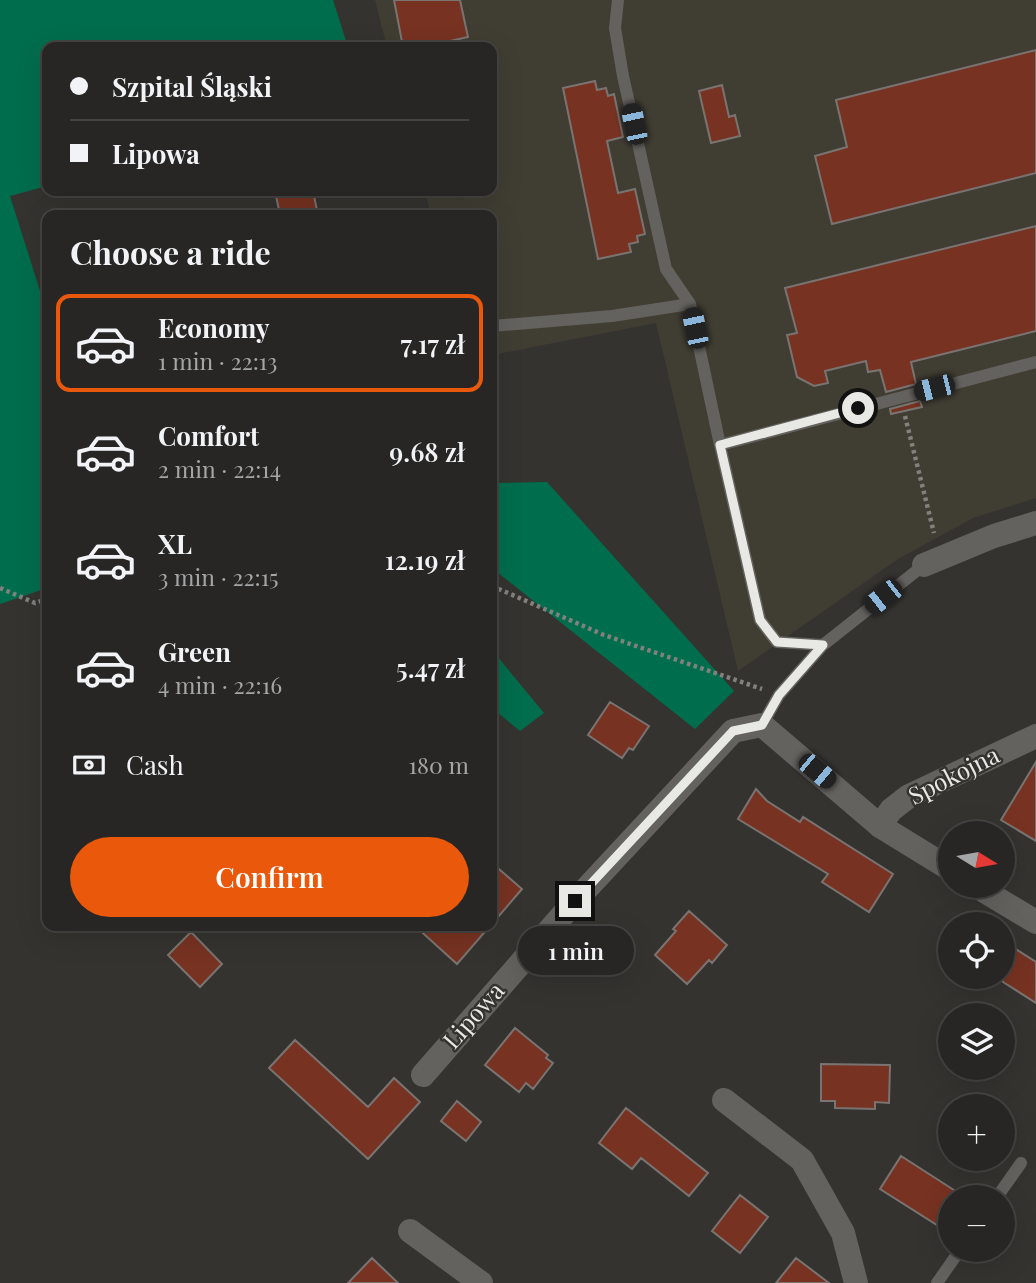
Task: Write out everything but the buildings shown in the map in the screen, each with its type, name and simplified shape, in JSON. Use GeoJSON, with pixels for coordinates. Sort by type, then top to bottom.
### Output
{"type":"FeatureCollection","features":[{"type":"Feature","properties":{"kind":"street"},"geometry":{"type":"LineString","coordinates":[[932,562],[994,536],[1036,523]]}},
{"type":"Feature","properties":{"kind":"street"},"geometry":{"type":"LineString","coordinates":[[762,725],[880,826],[938,862]]}},
{"type":"Feature","properties":{"kind":"street","name":"Lipowa"},"geometry":{"type":"LineString","coordinates":[[423,1075],[575,901],[733,731],[762,725]]}},
{"type":"Feature","properties":{"kind":"street","name":"Spokojna"},"geometry":{"type":"LineString","coordinates":[[880,826],[891,810],[909,796],[1036,736]]}},
{"type":"Feature","properties":{"kind":"street"},"geometry":{"type":"LineString","coordinates":[[996,898],[1036,922]]}},
{"type":"Feature","properties":{"kind":"street"},"geometry":{"type":"LineString","coordinates":[[724,1100],[802,1160],[843,1233],[856,1283]]}},
{"type":"Feature","properties":{"kind":"street"},"geometry":{"type":"LineString","coordinates":[[410,1231],[481,1283]]}},
{"type":"Feature","properties":{"kind":"lane"},"geometry":{"type":"LineString","coordinates":[[618,0],[615,28],[623,76],[666,269],[690,304],[760,620],[777,642],[823,645]]}},
{"type":"Feature","properties":{"kind":"lane"},"geometry":{"type":"LineString","coordinates":[[497,326],[612,316],[690,304]]}},
{"type":"Feature","properties":{"kind":"lane"},"geometry":{"type":"LineString","coordinates":[[720,445],[1036,362]]}},
{"type":"Feature","properties":{"kind":"lane"},"geometry":{"type":"LineString","coordinates":[[762,725],[779,695],[823,645],[932,562]]}},
{"type":"Feature","properties":{"kind":"lane"},"geometry":{"type":"LineString","coordinates":[[1005,1185],[1021,1163]]}},
{"type":"Feature","properties":{"kind":"lane"},"geometry":{"type":"LineString","coordinates":[[937,1283],[952,1262]]}},
{"type":"Feature","properties":{"kind":"path"},"geometry":{"type":"LineString","coordinates":[[904,412],[932,562]]}},
{"type":"Feature","properties":{"kind":"path"},"geometry":{"type":"LineString","coordinates":[[0,588],[34,603],[42,601]]}},
{"type":"Feature","properties":{"kind":"path"},"geometry":{"type":"LineString","coordinates":[[497,588],[604,635],[779,695]]}},
{"type":"Feature","properties":{"kind":"shaded area"},"geometry":{"type":"Polygon","coordinates":[[[375,0],[1036,0],[1036,498],[973,518],[898,559],[738,671],[656,323],[497,354],[497,210],[430,210],[426,196],[497,196],[497,42],[386,42],[375,0]]]}},
{"type":"Feature","properties":{"kind":"green space"},"geometry":{"type":"Polygon","coordinates":[[[0,0],[333,0],[346,42],[42,42],[42,187],[10,196],[42,297],[42,590],[0,604],[0,0]]]}},
{"type":"Feature","properties":{"kind":"green space"},"geometry":{"type":"Polygon","coordinates":[[[547,482],[734,691],[695,729],[497,572],[497,483],[547,482]]]}},
{"type":"Feature","properties":{"kind":"green space"},"geometry":{"type":"Polygon","coordinates":[[[497,656],[544,713],[520,731],[497,712],[497,656]]]}},
{"type":"Feature","properties":{"kind":"route"},"geometry":{"type":"LineString","coordinates":[[575,901],[733,731],[762,725],[779,695],[823,645],[777,642],[760,620],[720,445],[858,408]]}}]}
